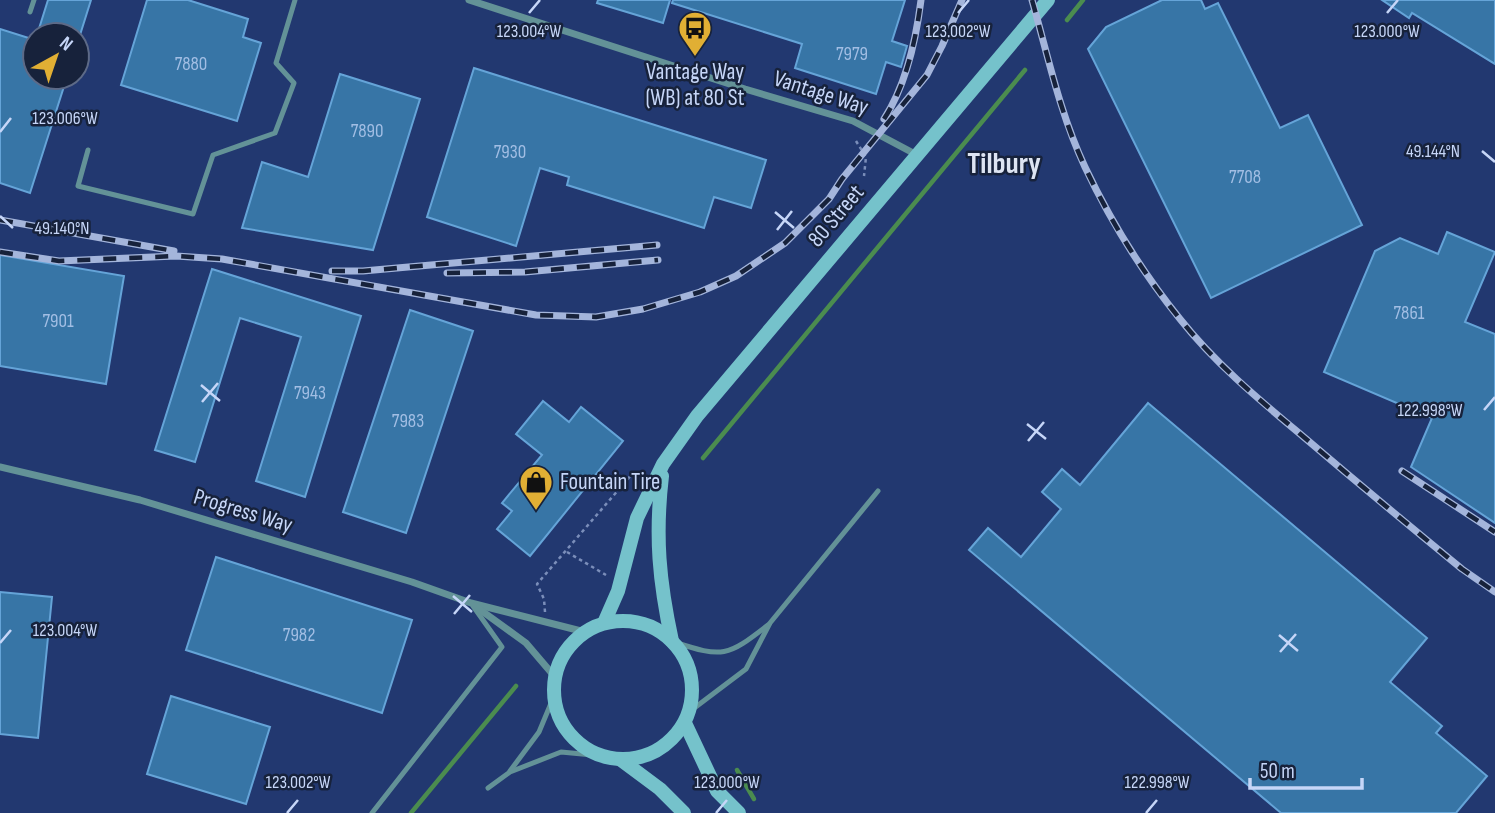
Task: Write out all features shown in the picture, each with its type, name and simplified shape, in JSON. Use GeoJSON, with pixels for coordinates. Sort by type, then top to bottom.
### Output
{"type":"FeatureCollection","features":[{"type":"Feature","properties":{"kind":"street","name":"Vantage Way"},"geometry":{"type":"LineString","coordinates":[[469,0],[745,89],[840,116],[918,155]]}},
{"type":"Feature","properties":{"kind":"street","name":"80 Street"},"geometry":{"type":"LineString","coordinates":[[604,623],[618,591],[637,518],[663,464],[697,416],[1048,0]]}},
{"type":"Feature","properties":{"kind":"street","name":"80 Street"},"geometry":{"type":"LineString","coordinates":[[663,464],[657,516],[657,552],[673,641]]}},
{"type":"Feature","properties":{"kind":"street","name":"Progress Way"},"geometry":{"type":"LineString","coordinates":[[0,467],[140,499],[412,582],[471,603],[585,632]]}},
{"type":"Feature","properties":{"kind":"street","name":"Progress Way"},"geometry":{"type":"LineString","coordinates":[[471,603],[526,643],[555,677]]}},
{"type":"Feature","properties":{"kind":"street"},"geometry":{"type":"LineString","coordinates":[[624,620],[641,622],[657,629],[683,653],[691,671],[693,687],[687,717],[672,740],[660,750],[643,757],[621,760],[603,756],[577,742],[564,726],[554,696],[555,677],[561,659],[572,643],[585,632],[604,623],[624,620]]}},
{"type":"Feature","properties":{"kind":"street"},"geometry":{"type":"LineString","coordinates":[[687,717],[717,791],[739,813]]}},
{"type":"Feature","properties":{"kind":"street"},"geometry":{"type":"LineString","coordinates":[[621,760],[660,789],[684,813]]}},
{"type":"Feature","properties":{"kind":"lane"},"geometry":{"type":"LineString","coordinates":[[30,12],[34,0]]}},
{"type":"Feature","properties":{"kind":"lane"},"geometry":{"type":"LineString","coordinates":[[88,150],[78,186],[193,214],[213,155],[275,133],[294,83],[276,63],[295,0]]}},
{"type":"Feature","properties":{"kind":"lane"},"geometry":{"type":"LineString","coordinates":[[687,717],[746,669],[770,623],[878,491]]}},
{"type":"Feature","properties":{"kind":"lane"},"geometry":{"type":"LineString","coordinates":[[372,813],[502,647],[471,603]]}},
{"type":"Feature","properties":{"kind":"lane"},"geometry":{"type":"LineString","coordinates":[[673,641],[709,653],[737,649],[770,623]]}},
{"type":"Feature","properties":{"kind":"lane"},"geometry":{"type":"LineString","coordinates":[[510,772],[539,732],[554,696]]}},
{"type":"Feature","properties":{"kind":"lane"},"geometry":{"type":"LineString","coordinates":[[488,788],[510,772],[561,752],[603,756]]}},
{"type":"Feature","properties":{"kind":"path"},"geometry":{"type":"LineString","coordinates":[[856,141],[866,157],[864,176]]}},
{"type":"Feature","properties":{"kind":"path"},"geometry":{"type":"LineString","coordinates":[[545,612],[544,599],[537,584],[633,473]]}},
{"type":"Feature","properties":{"kind":"path"},"geometry":{"type":"LineString","coordinates":[[567,552],[609,577]]}},
{"type":"Feature","properties":{"kind":"building"},"geometry":{"type":"Polygon","coordinates":[[[48,0],[91,0],[84,21],[41,21],[48,0]]]}},
{"type":"Feature","properties":{"kind":"building"},"geometry":{"type":"Polygon","coordinates":[[[147,0],[188,0],[248,19],[243,37],[261,43],[237,121],[121,85],[147,0]]]}},
{"type":"Feature","properties":{"kind":"building"},"geometry":{"type":"Polygon","coordinates":[[[598,0],[670,0],[663,23],[597,3],[598,0]]]}},
{"type":"Feature","properties":{"kind":"building"},"geometry":{"type":"Polygon","coordinates":[[[673,0],[905,0],[892,41],[907,46],[901,67],[886,62],[876,94],[795,68],[802,44],[672,3],[673,0]]]}},
{"type":"Feature","properties":{"kind":"building"},"geometry":{"type":"Polygon","coordinates":[[[1162,0],[1201,0],[1205,9],[1218,3],[1280,128],[1308,115],[1362,225],[1211,298],[1088,49],[1106,27],[1162,0]]]}},
{"type":"Feature","properties":{"kind":"building"},"geometry":{"type":"Polygon","coordinates":[[[1382,0],[1495,0],[1495,64],[1412,13],[1409,18],[1382,0]]]}},
{"type":"Feature","properties":{"kind":"building"},"geometry":{"type":"Polygon","coordinates":[[[0,29],[21,36],[21,91],[63,91],[30,193],[0,183],[0,29]]]}},
{"type":"Feature","properties":{"kind":"building"},"geometry":{"type":"Polygon","coordinates":[[[474,68],[766,160],[751,208],[714,197],[704,228],[567,185],[569,177],[540,168],[516,246],[427,217],[474,68]]]}},
{"type":"Feature","properties":{"kind":"building"},"geometry":{"type":"Polygon","coordinates":[[[340,74],[420,99],[373,250],[242,228],[262,162],[308,177],[340,74]]]}},
{"type":"Feature","properties":{"kind":"building"},"geometry":{"type":"Polygon","coordinates":[[[1447,232],[1495,252],[1465,322],[1495,334],[1495,523],[1411,467],[1432,418],[1324,372],[1375,251],[1400,238],[1438,254],[1447,232]]]}},
{"type":"Feature","properties":{"kind":"building"},"geometry":{"type":"Polygon","coordinates":[[[0,255],[124,276],[106,384],[0,366],[0,255]]]}},
{"type":"Feature","properties":{"kind":"building"},"geometry":{"type":"Polygon","coordinates":[[[212,269],[361,316],[305,497],[256,481],[301,337],[240,318],[195,462],[155,450],[212,269]]]}},
{"type":"Feature","properties":{"kind":"building"},"geometry":{"type":"Polygon","coordinates":[[[410,310],[473,331],[406,533],[343,512],[410,310]]]}},
{"type":"Feature","properties":{"kind":"building"},"geometry":{"type":"Polygon","coordinates":[[[543,401],[569,422],[581,407],[623,441],[530,556],[497,529],[512,511],[502,503],[542,455],[516,434],[543,401]]]}},
{"type":"Feature","properties":{"kind":"building"},"geometry":{"type":"Polygon","coordinates":[[[1148,403],[1427,638],[1390,682],[1442,726],[1436,733],[1487,776],[1456,813],[1281,813],[969,550],[988,528],[1021,557],[1061,509],[1042,492],[1062,469],[1080,485],[1148,403]]]}},
{"type":"Feature","properties":{"kind":"building"},"geometry":{"type":"Polygon","coordinates":[[[216,557],[412,620],[382,713],[186,650],[216,557]]]}},
{"type":"Feature","properties":{"kind":"building"},"geometry":{"type":"Polygon","coordinates":[[[0,592],[52,597],[38,738],[0,734],[0,592]]]}},
{"type":"Feature","properties":{"kind":"building"},"geometry":{"type":"Polygon","coordinates":[[[171,696],[270,727],[246,804],[147,774],[171,696]]]}},
{"type":"Feature","properties":{"kind":"waterway"},"geometry":{"type":"LineString","coordinates":[[1067,20],[1083,0]]}},
{"type":"Feature","properties":{"kind":"waterway"},"geometry":{"type":"LineString","coordinates":[[703,458],[1025,70]]}},
{"type":"Feature","properties":{"kind":"waterway"},"geometry":{"type":"LineString","coordinates":[[411,813],[516,686]]}},
{"type":"Feature","properties":{"kind":"waterway"},"geometry":{"type":"LineString","coordinates":[[737,770],[754,799]]}},
{"type":"Feature","properties":{"kind":"railway"},"geometry":{"type":"LineString","coordinates":[[884,119],[892,106],[909,62],[921,0]]}},
{"type":"Feature","properties":{"kind":"railway"},"geometry":{"type":"LineString","coordinates":[[0,252],[59,261],[176,256],[222,259],[536,315],[596,317],[643,309],[700,292],[736,276],[785,243],[829,199],[842,179],[927,75],[962,0]]}},
{"type":"Feature","properties":{"kind":"railway"},"geometry":{"type":"LineString","coordinates":[[1032,0],[1061,106],[1076,147],[1105,207],[1166,301],[1207,350],[1252,393],[1462,569],[1495,592]]}},
{"type":"Feature","properties":{"kind":"railway"},"geometry":{"type":"LineString","coordinates":[[0,220],[174,251]]}},
{"type":"Feature","properties":{"kind":"railway"},"geometry":{"type":"LineString","coordinates":[[332,271],[363,271],[657,245]]}},
{"type":"Feature","properties":{"kind":"railway"},"geometry":{"type":"LineString","coordinates":[[447,273],[525,272],[658,260]]}},
{"type":"Feature","properties":{"kind":"railway"},"geometry":{"type":"LineString","coordinates":[[1402,471],[1495,532]]}},
{"type":"Feature","properties":{"kind":"place","name":"Vantage Way (WB) at 80 St"},"geometry":{"type":"Point","coordinates":[695,58]}},
{"type":"Feature","properties":{"kind":"place","name":"Fountain Tire"},"geometry":{"type":"Point","coordinates":[536,512]}},
{"type":"Feature","properties":{"kind":"district","name":"Tilbury"},"geometry":{"type":"Point","coordinates":[1004,164]}}]}
